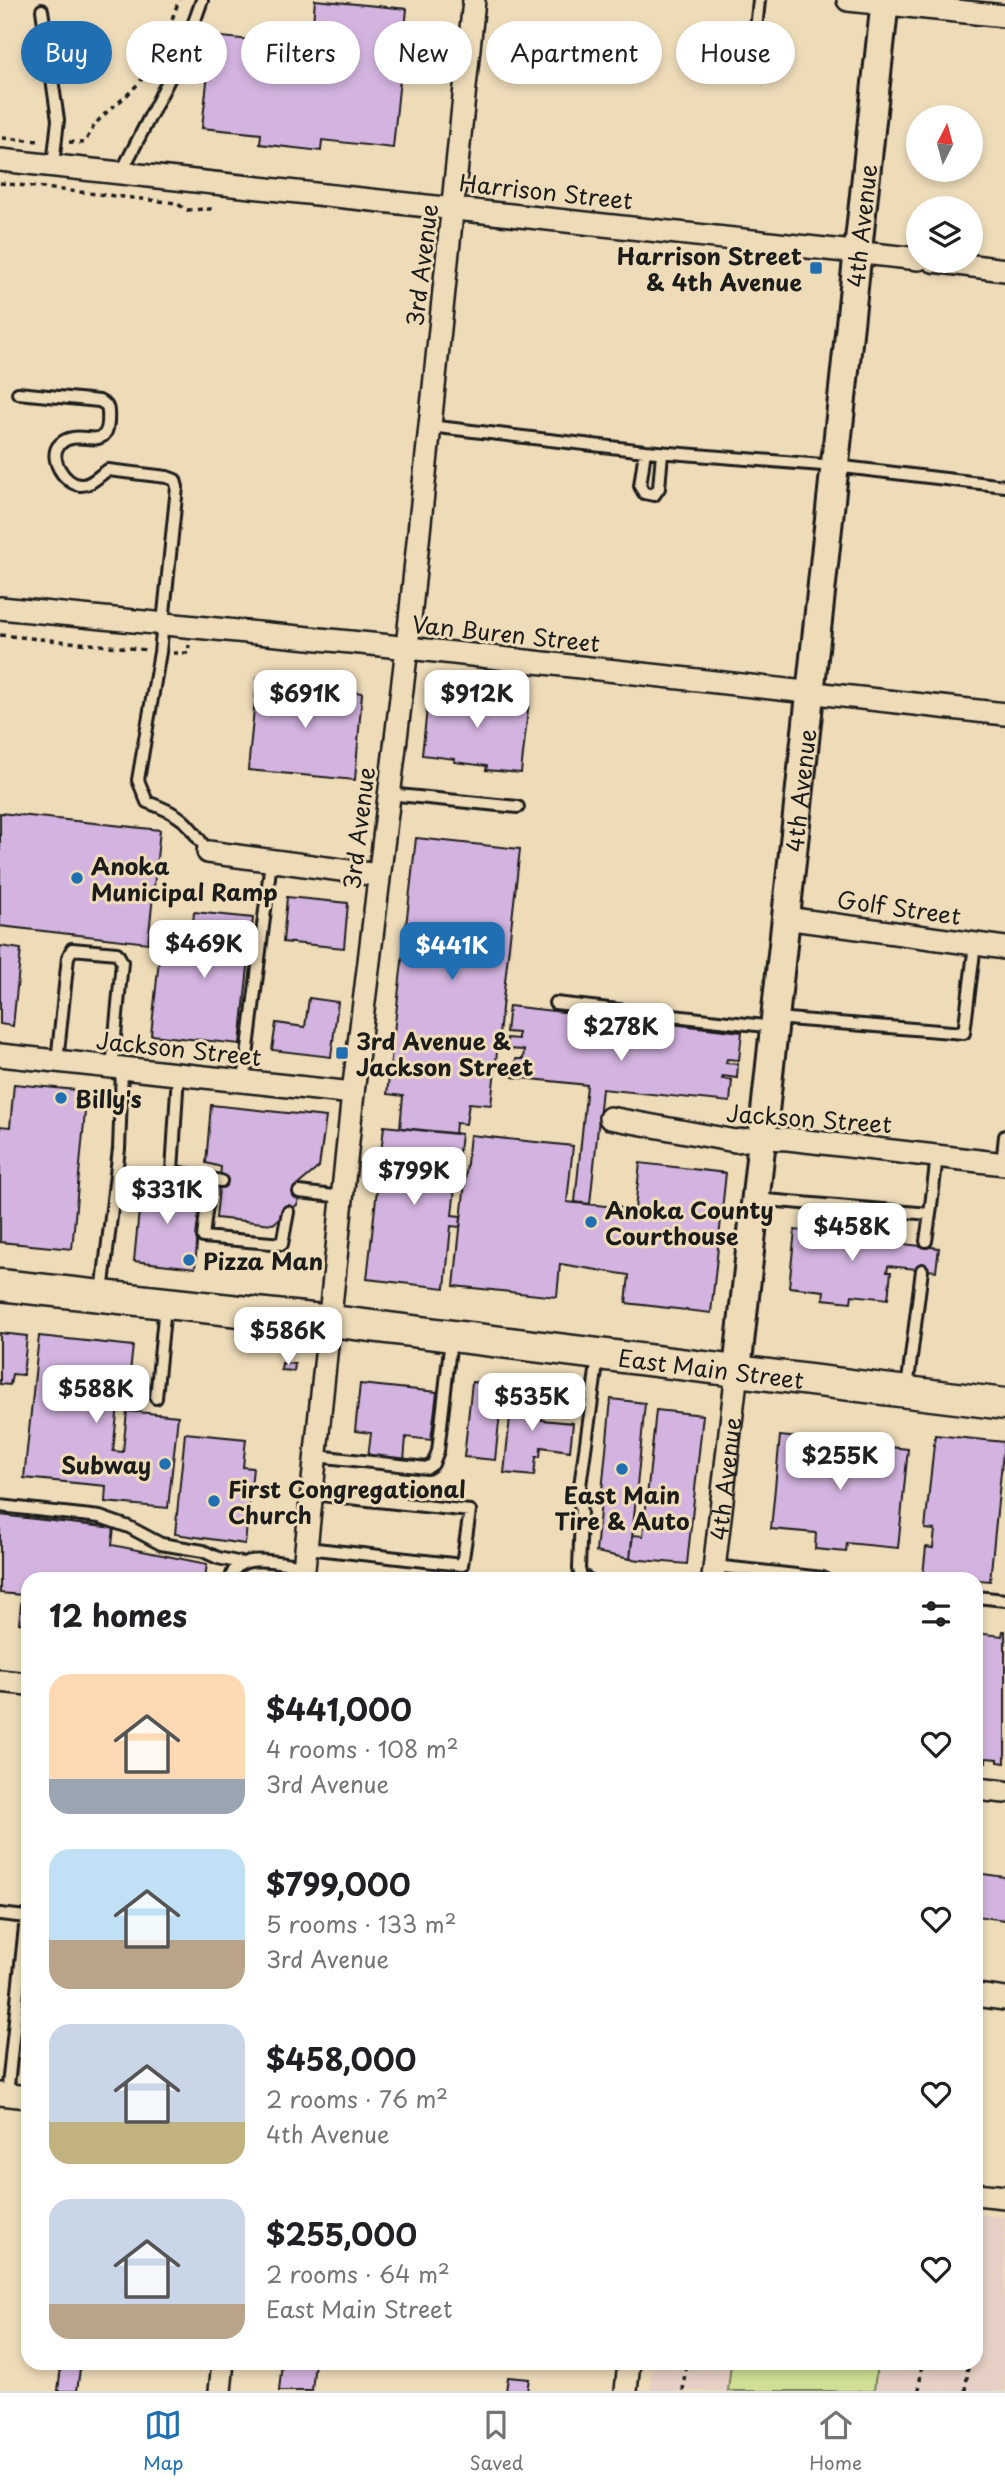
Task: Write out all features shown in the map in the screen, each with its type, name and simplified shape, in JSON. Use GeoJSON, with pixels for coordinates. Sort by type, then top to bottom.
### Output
{"type":"FeatureCollection","features":[{"type":"Feature","properties":{"kind":"main road","name":"East Main Street"},"geometry":{"type":"LineString","coordinates":[[0,1285],[331,1321],[1005,1404]]}},
{"type":"Feature","properties":{"kind":"street","name":"3rd Avenue"},"geometry":{"type":"LineString","coordinates":[[305,1564],[353,1093],[407,648],[474,0]]}},
{"type":"Feature","properties":{"kind":"street"},"geometry":{"type":"LineString","coordinates":[[848,0],[1005,16]]}},
{"type":"Feature","properties":{"kind":"street","name":"4th Avenue"},"geometry":{"type":"LineString","coordinates":[[714,1572],[885,2]]}},
{"type":"Feature","properties":{"kind":"street","name":"Harrison Street"},"geometry":{"type":"LineString","coordinates":[[0,160],[906,257]]}},
{"type":"Feature","properties":{"kind":"street"},"geometry":{"type":"LineString","coordinates":[[983,267],[1005,270]]}},
{"type":"Feature","properties":{"kind":"street","name":"Van Buren Street"},"geometry":{"type":"LineString","coordinates":[[0,608],[407,648],[1005,714]]}},
{"type":"Feature","properties":{"kind":"street"},"geometry":{"type":"LineString","coordinates":[[208,852],[378,875]]}},
{"type":"Feature","properties":{"kind":"street","name":"Golf Street"},"geometry":{"type":"LineString","coordinates":[[785,918],[1005,948]]}},
{"type":"Feature","properties":{"kind":"street","name":"Jackson Street"},"geometry":{"type":"LineString","coordinates":[[0,1055],[353,1093]]}},
{"type":"Feature","properties":{"kind":"street","name":"Jackson Street"},"geometry":{"type":"LineString","coordinates":[[610,1118],[735,1141],[788,1139],[1004,1164]]}},
{"type":"Feature","properties":{"kind":"street"},"geometry":{"type":"LineString","coordinates":[[0,1681],[21,1683]]}},
{"type":"Feature","properties":{"kind":"street"},"geometry":{"type":"LineString","coordinates":[[983,1790],[1005,1792]]}},
{"type":"Feature","properties":{"kind":"street"},"geometry":{"type":"LineString","coordinates":[[983,1996],[1005,1998]]}},
{"type":"Feature","properties":{"kind":"street"},"geometry":{"type":"LineString","coordinates":[[983,2195],[1005,2197]]}},
{"type":"Feature","properties":{"kind":"street"},"geometry":{"type":"LineString","coordinates":[[220,2391],[222,2370]]}},
{"type":"Feature","properties":{"kind":"street"},"geometry":{"type":"LineString","coordinates":[[626,2391],[628,2370]]}},
{"type":"Feature","properties":{"kind":"lane"},"geometry":{"type":"LineString","coordinates":[[122,172],[185,48],[202,0]]}},
{"type":"Feature","properties":{"kind":"lane"},"geometry":{"type":"LineString","coordinates":[[757,21],[759,0]]}},
{"type":"Feature","properties":{"kind":"lane"},"geometry":{"type":"LineString","coordinates":[[42,10],[58,120],[53,165]]}},
{"type":"Feature","properties":{"kind":"lane"},"geometry":{"type":"LineString","coordinates":[[18,393],[99,401],[109,409],[104,436],[99,439],[70,438],[59,444],[55,462],[70,482],[79,485],[90,483],[108,470],[175,480],[177,487],[164,623],[138,780],[146,802],[166,809],[187,822],[208,852]]}},
{"type":"Feature","properties":{"kind":"lane"},"geometry":{"type":"LineString","coordinates":[[429,426],[645,452],[835,466],[1005,486]]}},
{"type":"Feature","properties":{"kind":"lane"},"geometry":{"type":"LineString","coordinates":[[645,452],[640,486],[644,493],[654,495],[659,488],[662,453]]}},
{"type":"Feature","properties":{"kind":"lane"},"geometry":{"type":"LineString","coordinates":[[388,794],[518,807]]}},
{"type":"Feature","properties":{"kind":"lane"},"geometry":{"type":"LineString","coordinates":[[244,1082],[271,861]]}},
{"type":"Feature","properties":{"kind":"lane"},"geometry":{"type":"LineString","coordinates":[[555,1003],[775,1023],[964,1033],[975,944]]}},
{"type":"Feature","properties":{"kind":"lane"},"geometry":{"type":"LineString","coordinates":[[57,1062],[68,957],[72,949],[119,947],[122,962],[117,1068],[118,1149],[102,1296]]}},
{"type":"Feature","properties":{"kind":"lane"},"geometry":{"type":"LineString","coordinates":[[178,1074],[172,1171],[215,1180],[203,1237],[282,1244],[288,1212]]}},
{"type":"Feature","properties":{"kind":"lane"},"geometry":{"type":"LineString","coordinates":[[1004,1164],[1005,1136]]}},
{"type":"Feature","properties":{"kind":"lane"},"geometry":{"type":"LineString","coordinates":[[926,1241],[937,1156]]}},
{"type":"Feature","properties":{"kind":"lane"},"geometry":{"type":"LineString","coordinates":[[299,1192],[343,1197]]}},
{"type":"Feature","properties":{"kind":"lane"},"geometry":{"type":"LineString","coordinates":[[755,1199],[929,1214]]}},
{"type":"Feature","properties":{"kind":"lane"},"geometry":{"type":"LineString","coordinates":[[907,1392],[922,1270]]}},
{"type":"Feature","properties":{"kind":"lane"},"geometry":{"type":"LineString","coordinates":[[156,1398],[166,1303]]}},
{"type":"Feature","properties":{"kind":"lane"},"geometry":{"type":"LineString","coordinates":[[316,1456],[427,1468],[433,1464],[438,1451],[451,1336]]}},
{"type":"Feature","properties":{"kind":"lane"},"geometry":{"type":"LineString","coordinates":[[580,1572],[579,1493],[598,1354]]}},
{"type":"Feature","properties":{"kind":"lane"},"geometry":{"type":"LineString","coordinates":[[233,1572],[242,1563],[250,1560],[305,1564],[462,1565],[470,1511],[312,1494]]}},
{"type":"Feature","properties":{"kind":"lane"},"geometry":{"type":"LineString","coordinates":[[0,1506],[100,1517],[129,1527],[161,1544],[203,1551],[218,1558],[242,1563]]}},
{"type":"Feature","properties":{"kind":"lane"},"geometry":{"type":"LineString","coordinates":[[983,1598],[1005,1600]]}},
{"type":"Feature","properties":{"kind":"lane"},"geometry":{"type":"LineString","coordinates":[[0,1914],[21,1916]]}},
{"type":"Feature","properties":{"kind":"lane"},"geometry":{"type":"LineString","coordinates":[[12,2095],[21,1981]]}},
{"type":"Feature","properties":{"kind":"path"},"geometry":{"type":"LineString","coordinates":[[85,142],[98,118],[134,88],[145,75],[159,51],[179,0]]}},
{"type":"Feature","properties":{"kind":"path"},"geometry":{"type":"LineString","coordinates":[[0,138],[37,141]]}},
{"type":"Feature","properties":{"kind":"path"},"geometry":{"type":"LineString","coordinates":[[0,183],[176,203],[187,210],[209,209]]}},
{"type":"Feature","properties":{"kind":"path"},"geometry":{"type":"LineString","coordinates":[[0,635],[146,649]]}},
{"type":"Feature","properties":{"kind":"path"},"geometry":{"type":"LineString","coordinates":[[683,2391],[685,2370]]}},
{"type":"Feature","properties":{"kind":"path"},"geometry":{"type":"LineString","coordinates":[[919,2391],[921,2370]]}},
{"type":"Feature","properties":{"kind":"path"},"geometry":{"type":"LineString","coordinates":[[966,2391],[967,2370]]}},
{"type":"Feature","properties":{"kind":"shaded area"},"geometry":{"type":"Polygon","coordinates":[[[983,2215],[1005,2217],[1005,2391],[650,2391],[652,2370],[983,2370],[983,2215]]]}},
{"type":"Feature","properties":{"kind":"green space"},"geometry":{"type":"Polygon","coordinates":[[[730,2370],[876,2370],[874,2391],[728,2391],[730,2370]]]}},
{"type":"Feature","properties":{"kind":"building"},"geometry":{"type":"Polygon","coordinates":[[[315,0],[407,9],[406,21],[374,21],[374,84],[399,84],[393,148],[322,140],[321,151],[260,144],[261,134],[202,128],[207,84],[227,84],[227,38],[241,39],[241,84],[360,84],[360,21],[313,21],[315,0]]]}},
{"type":"Feature","properties":{"kind":"building"},"geometry":{"type":"Polygon","coordinates":[[[257,678],[362,693],[355,780],[248,770],[257,678]]]}},
{"type":"Feature","properties":{"kind":"building"},"geometry":{"type":"Polygon","coordinates":[[[429,690],[529,700],[521,773],[486,770],[487,766],[422,755],[429,690]]]}},
{"type":"Feature","properties":{"kind":"building","name":"Anoka Municipal Ramp"},"geometry":{"type":"Polygon","coordinates":[[[0,813],[160,830],[148,943],[0,926],[0,813]]]}},
{"type":"Feature","properties":{"kind":"building"},"geometry":{"type":"Polygon","coordinates":[[[416,838],[520,849],[491,1105],[469,1103],[466,1124],[456,1123],[455,1134],[400,1128],[403,1096],[387,1094],[416,838]]]}},
{"type":"Feature","properties":{"kind":"building"},"geometry":{"type":"Polygon","coordinates":[[[287,897],[348,903],[344,948],[283,942],[287,897]]]}},
{"type":"Feature","properties":{"kind":"building"},"geometry":{"type":"Polygon","coordinates":[[[194,912],[253,918],[240,1044],[151,1035],[162,931],[192,934],[194,912]]]}},
{"type":"Feature","properties":{"kind":"building"},"geometry":{"type":"Polygon","coordinates":[[[0,946],[21,949],[13,1026],[0,1024],[0,946]]]}},
{"type":"Feature","properties":{"kind":"building"},"geometry":{"type":"Polygon","coordinates":[[[309,998],[338,1002],[331,1057],[272,1050],[276,1023],[305,1027],[309,998]]]}},
{"type":"Feature","properties":{"kind":"building"},"geometry":{"type":"Polygon","coordinates":[[[509,1006],[742,1032],[739,1060],[727,1059],[726,1063],[738,1064],[737,1078],[723,1076],[722,1079],[732,1080],[730,1102],[602,1089],[590,1204],[575,1202],[587,1085],[513,1077],[516,1059],[523,1059],[524,1050],[506,1049],[507,1038],[518,1039],[518,1033],[506,1032],[509,1006]]]}},
{"type":"Feature","properties":{"kind":"building"},"geometry":{"type":"Polygon","coordinates":[[[14,1084],[87,1091],[72,1249],[0,1242],[0,1126],[10,1127],[14,1084]]]}},
{"type":"Feature","properties":{"kind":"building"},"geometry":{"type":"Polygon","coordinates":[[[211,1105],[326,1117],[319,1167],[300,1183],[298,1204],[273,1224],[216,1218],[221,1167],[206,1163],[211,1105]]]}},
{"type":"Feature","properties":{"kind":"building"},"geometry":{"type":"Polygon","coordinates":[[[384,1126],[461,1134],[452,1215],[461,1216],[460,1227],[451,1226],[445,1288],[367,1279],[384,1126]]]}},
{"type":"Feature","properties":{"kind":"building","name":"Anoka County Courthouse"},"geometry":{"type":"Polygon","coordinates":[[[470,1135],[573,1146],[567,1202],[635,1209],[640,1163],[726,1173],[711,1313],[626,1303],[629,1275],[560,1264],[557,1297],[454,1286],[470,1135]]]}},
{"type":"Feature","properties":{"kind":"building"},"geometry":{"type":"Polygon","coordinates":[[[142,1180],[162,1182],[163,1189],[201,1194],[195,1268],[134,1261],[142,1180]]]}},
{"type":"Feature","properties":{"kind":"building"},"geometry":{"type":"Polygon","coordinates":[[[832,1227],[856,1230],[855,1236],[939,1248],[936,1271],[888,1266],[887,1272],[891,1272],[888,1299],[852,1295],[851,1302],[823,1299],[824,1291],[789,1287],[795,1230],[832,1234],[832,1227]]]}},
{"type":"Feature","properties":{"kind":"building"},"geometry":{"type":"Polygon","coordinates":[[[0,1333],[27,1336],[23,1375],[12,1374],[10,1385],[0,1384],[0,1333]]]}},
{"type":"Feature","properties":{"kind":"building"},"geometry":{"type":"Polygon","coordinates":[[[39,1336],[133,1346],[126,1406],[118,1405],[113,1451],[123,1452],[127,1411],[178,1416],[168,1508],[105,1502],[106,1486],[24,1478],[39,1336]]]}},
{"type":"Feature","properties":{"kind":"building"},"geometry":{"type":"Polygon","coordinates":[[[282,1363],[295,1364],[294,1371],[281,1370],[282,1363]]]}},
{"type":"Feature","properties":{"kind":"building"},"geometry":{"type":"Polygon","coordinates":[[[472,1382],[503,1385],[495,1460],[464,1457],[472,1382]]]}},
{"type":"Feature","properties":{"kind":"building"},"geometry":{"type":"Polygon","coordinates":[[[360,1384],[437,1392],[431,1440],[406,1437],[404,1461],[368,1457],[371,1433],[355,1431],[360,1384]]]}},
{"type":"Feature","properties":{"kind":"building"},"geometry":{"type":"Polygon","coordinates":[[[513,1390],[545,1393],[542,1420],[573,1423],[570,1451],[541,1447],[540,1457],[536,1457],[534,1476],[504,1473],[513,1390]]]}},
{"type":"Feature","properties":{"kind":"building","name":"East Main Tire & Auto"},"geometry":{"type":"Polygon","coordinates":[[[611,1399],[645,1403],[630,1559],[596,1552],[611,1399]]]}},
{"type":"Feature","properties":{"kind":"building"},"geometry":{"type":"Polygon","coordinates":[[[656,1410],[703,1415],[687,1564],[630,1559],[633,1535],[643,1536],[656,1410]]]}},
{"type":"Feature","properties":{"kind":"building","name":"First Congregational Church"},"geometry":{"type":"Polygon","coordinates":[[[185,1433],[246,1439],[243,1467],[253,1468],[245,1544],[175,1534],[185,1433]]]}},
{"type":"Feature","properties":{"kind":"building"},"geometry":{"type":"Polygon","coordinates":[[[935,1435],[1004,1442],[990,1581],[983,1580],[983,1572],[923,1572],[926,1547],[933,1548],[935,1530],[925,1529],[935,1435]]]}},
{"type":"Feature","properties":{"kind":"building"},"geometry":{"type":"Polygon","coordinates":[[[780,1436],[908,1449],[898,1548],[847,1543],[846,1552],[815,1549],[816,1533],[771,1529],[780,1436]]]}},
{"type":"Feature","properties":{"kind":"building"},"geometry":{"type":"Polygon","coordinates":[[[0,1515],[114,1528],[112,1545],[207,1564],[206,1572],[21,1572],[21,1595],[0,1593],[0,1515]]]}},
{"type":"Feature","properties":{"kind":"building"},"geometry":{"type":"Polygon","coordinates":[[[1005,1631],[1005,1763],[986,1758],[986,1762],[983,1762],[983,1634],[1002,1636],[1005,1631]]]}},
{"type":"Feature","properties":{"kind":"building"},"geometry":{"type":"Polygon","coordinates":[[[983,1874],[1005,1877],[1005,1920],[983,1917],[983,1874]]]}},
{"type":"Feature","properties":{"kind":"building"},"geometry":{"type":"Polygon","coordinates":[[[61,2370],[80,2370],[77,2391],[58,2391],[61,2370]]]}},
{"type":"Feature","properties":{"kind":"building"},"geometry":{"type":"Polygon","coordinates":[[[281,2370],[314,2370],[312,2391],[279,2391],[281,2370]]]}},
{"type":"Feature","properties":{"kind":"building"},"geometry":{"type":"Polygon","coordinates":[[[508,2377],[529,2379],[527,2391],[506,2391],[508,2377]]]}},
{"type":"Feature","properties":{"kind":"place","name":"Harrison Street & 4th Avenue"},"geometry":{"type":"Point","coordinates":[816,268]}},
{"type":"Feature","properties":{"kind":"place","name":"Anoka Municipal Ramp"},"geometry":{"type":"Point","coordinates":[77,878]}},
{"type":"Feature","properties":{"kind":"place","name":"3rd Avenue & Jackson Street"},"geometry":{"type":"Point","coordinates":[342,1053]}},
{"type":"Feature","properties":{"kind":"place","name":"Billy's"},"geometry":{"type":"Point","coordinates":[61,1098]}},
{"type":"Feature","properties":{"kind":"place","name":"Anoka County Courthouse"},"geometry":{"type":"Point","coordinates":[591,1222]}},
{"type":"Feature","properties":{"kind":"place","name":"Pizza Man"},"geometry":{"type":"Point","coordinates":[189,1260]}},
{"type":"Feature","properties":{"kind":"place","name":"Subway"},"geometry":{"type":"Point","coordinates":[165,1464]}},
{"type":"Feature","properties":{"kind":"place","name":"East Main Tire & Auto"},"geometry":{"type":"Point","coordinates":[622,1469]}},
{"type":"Feature","properties":{"kind":"place","name":"First Congregational Church"},"geometry":{"type":"Point","coordinates":[214,1501]}}]}
